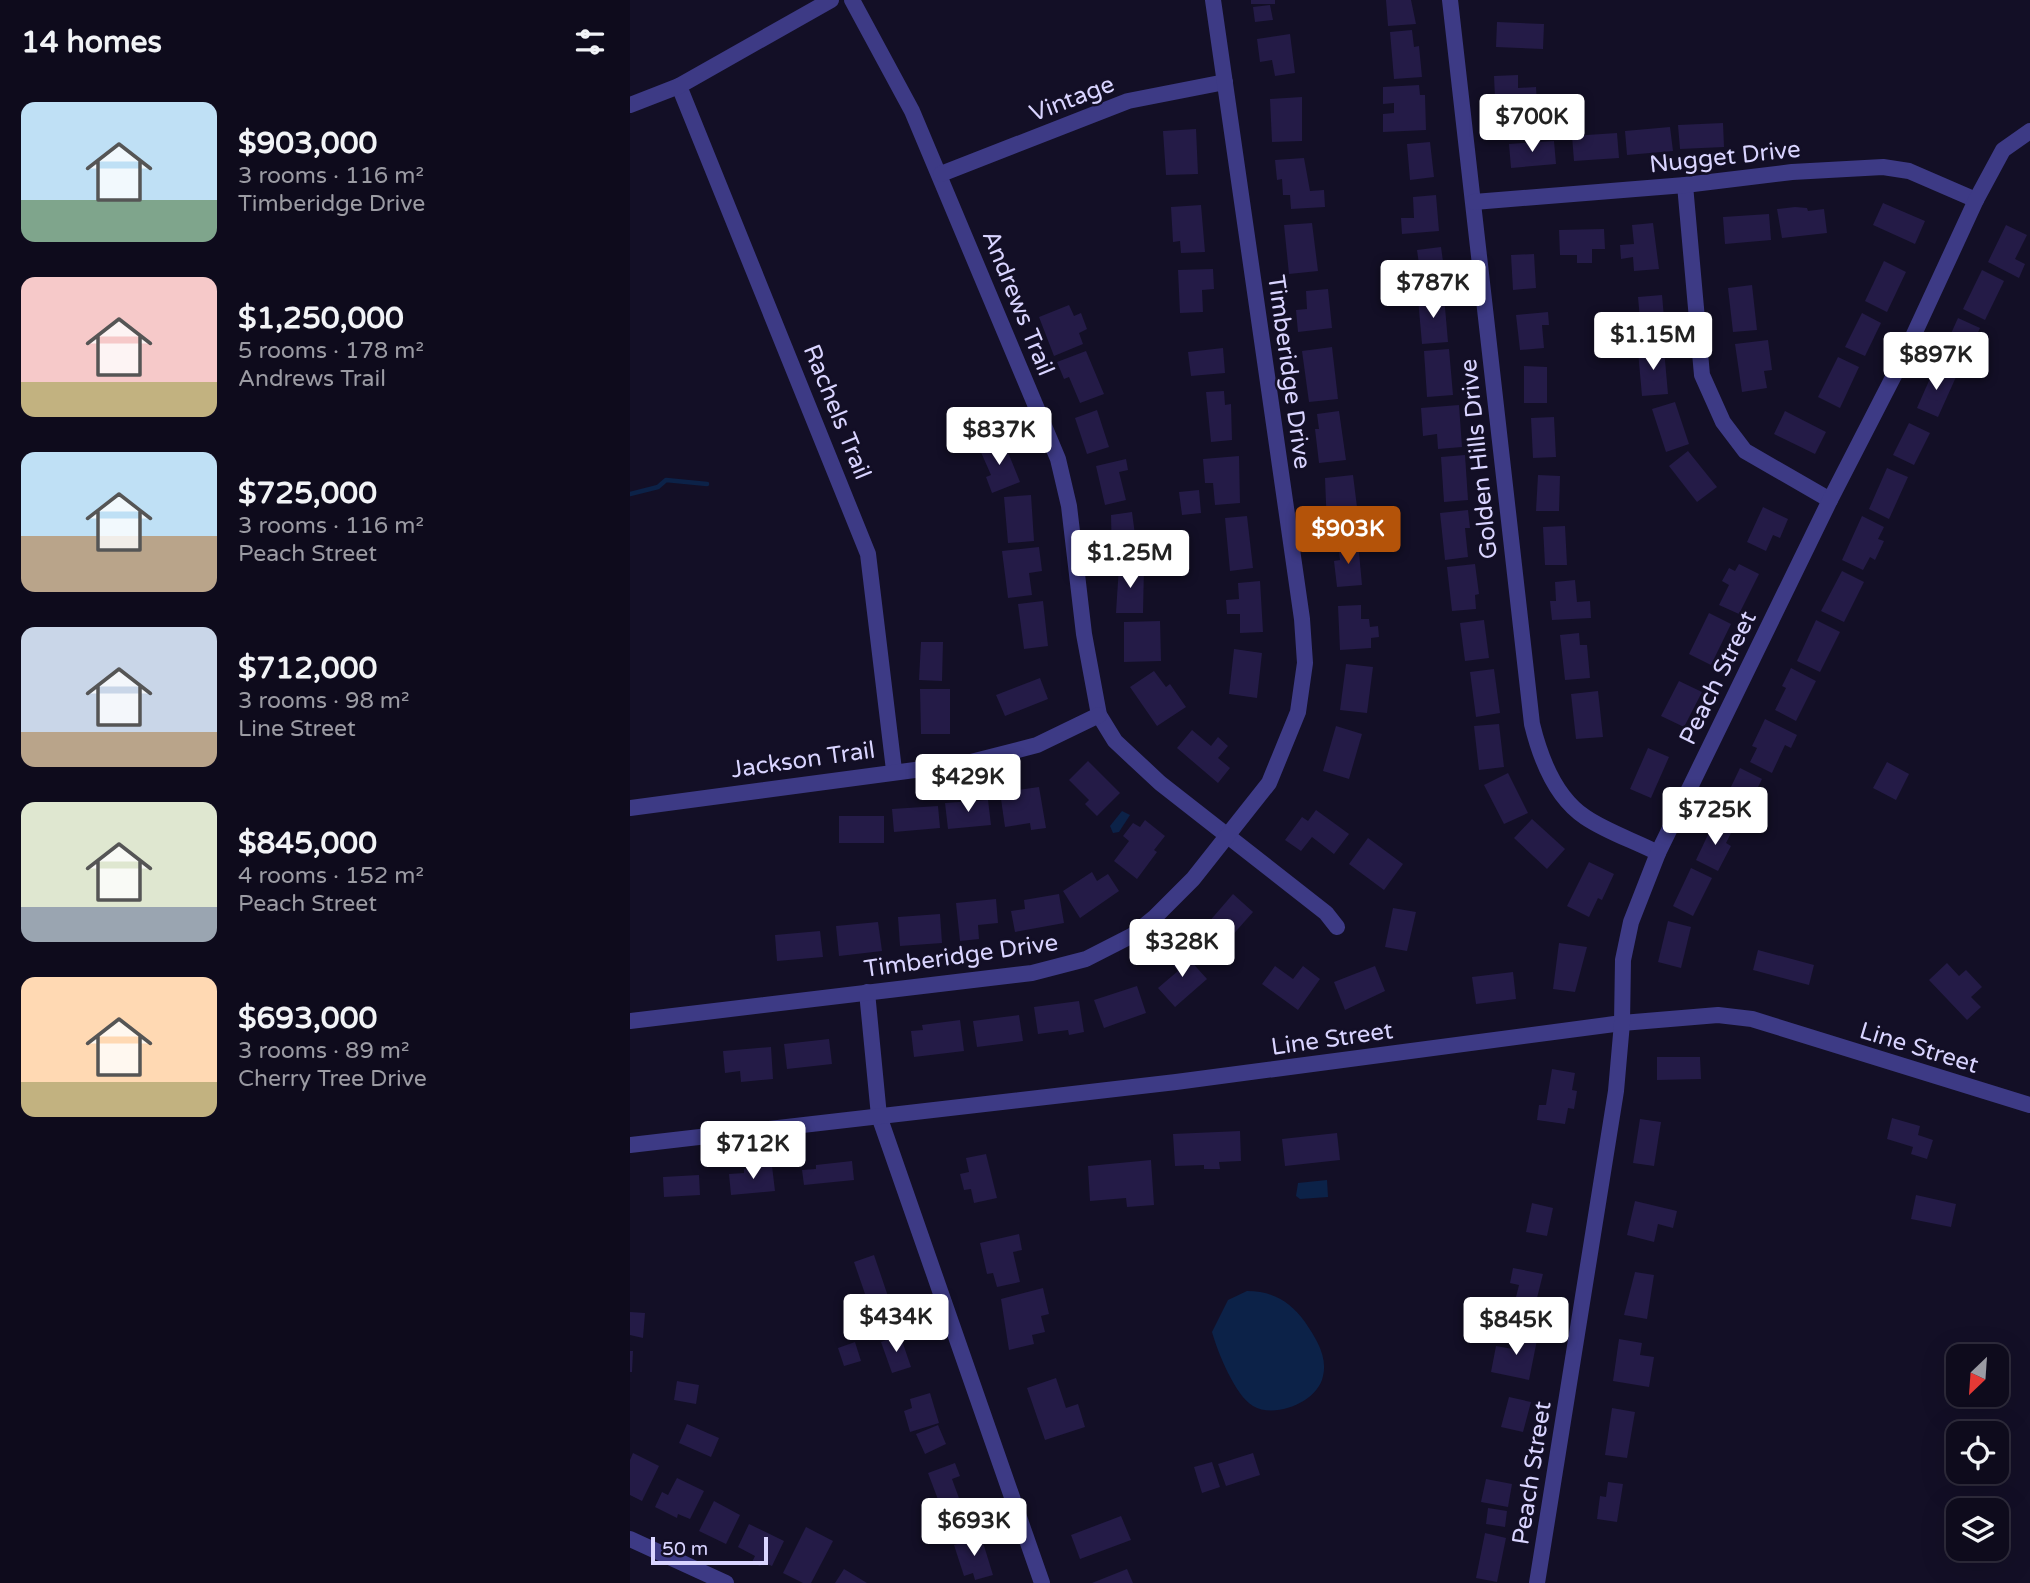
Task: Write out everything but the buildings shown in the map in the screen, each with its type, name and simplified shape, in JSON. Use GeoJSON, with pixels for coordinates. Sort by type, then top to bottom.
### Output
{"type":"FeatureCollection","features":[{"type":"Feature","properties":{"kind":"street"},"geometry":{"type":"LineString","coordinates":[[630,105],[679,86],[831,0]]}},
{"type":"Feature","properties":{"kind":"street","name":"Andrews Trail"},"geometry":{"type":"LineString","coordinates":[[852,0],[912,111],[941,174],[1058,459],[1071,518],[1084,634],[1099,715],[1115,741],[1160,783],[1326,913],[1337,926]]}},
{"type":"Feature","properties":{"kind":"street","name":"Timberidge Drive"},"geometry":{"type":"LineString","coordinates":[[630,1021],[1032,973],[1086,960],[1133,935],[1155,917],[1193,879],[1269,783],[1284,752],[1298,712],[1305,663],[1294,558],[1213,0]]}},
{"type":"Feature","properties":{"kind":"street","name":"Golden Hills Drive"},"geometry":{"type":"LineString","coordinates":[[1450,0],[1524,662],[1536,743],[1545,765],[1566,798],[1584,817],[1658,853]]}},
{"type":"Feature","properties":{"kind":"street","name":"Vintage"},"geometry":{"type":"LineString","coordinates":[[941,174],[1128,101],[1225,82]]}},
{"type":"Feature","properties":{"kind":"street","name":"Rachels Trail"},"geometry":{"type":"LineString","coordinates":[[679,86],[869,554],[894,770]]}},
{"type":"Feature","properties":{"kind":"street","name":"Peach Street"},"geometry":{"type":"LineString","coordinates":[[1537,1583],[1616,1091],[1622,1023],[1623,960],[1630,922],[1658,853],[1829,500],[1903,358],[1976,200],[2003,150],[2030,131]]}},
{"type":"Feature","properties":{"kind":"street","name":"Nugget Drive"},"geometry":{"type":"LineString","coordinates":[[1474,202],[1685,185],[1773,174],[1883,167],[1909,171],[1976,200]]}},
{"type":"Feature","properties":{"kind":"street"},"geometry":{"type":"LineString","coordinates":[[1685,185],[1702,375],[1717,410],[1745,451],[1829,500]]}},
{"type":"Feature","properties":{"kind":"street","name":"Jackson Trail"},"geometry":{"type":"LineString","coordinates":[[630,808],[894,770],[967,763],[1037,745],[1099,715]]}},
{"type":"Feature","properties":{"kind":"street"},"geometry":{"type":"LineString","coordinates":[[867,992],[879,1116],[1042,1583]]}},
{"type":"Feature","properties":{"kind":"street","name":"Line Street"},"geometry":{"type":"LineString","coordinates":[[630,1145],[1237,1075],[1622,1023],[1718,1015],[1752,1019],[2030,1105]]}},
{"type":"Feature","properties":{"kind":"street"},"geometry":{"type":"LineString","coordinates":[[630,1539],[701,1577],[726,1583]]}},
{"type":"Feature","properties":{"kind":"water"},"geometry":{"type":"Polygon","coordinates":[[[1122,811],[1130,815],[1119,832],[1113,833],[1110,826],[1122,811]]]}},
{"type":"Feature","properties":{"kind":"water"},"geometry":{"type":"Polygon","coordinates":[[[1327,1180],[1328,1197],[1300,1199],[1296,1196],[1298,1183],[1327,1180]]]}},
{"type":"Feature","properties":{"kind":"water"},"geometry":{"type":"Polygon","coordinates":[[[1247,1291],[1272,1295],[1287,1303],[1305,1322],[1320,1347],[1324,1361],[1323,1376],[1313,1393],[1294,1406],[1262,1410],[1253,1406],[1240,1393],[1223,1362],[1212,1332],[1228,1300],[1247,1291]]]}},
{"type":"Feature","properties":{"kind":"waterway"},"geometry":{"type":"LineString","coordinates":[[630,494],[658,487],[666,480],[707,484]]}}]}
